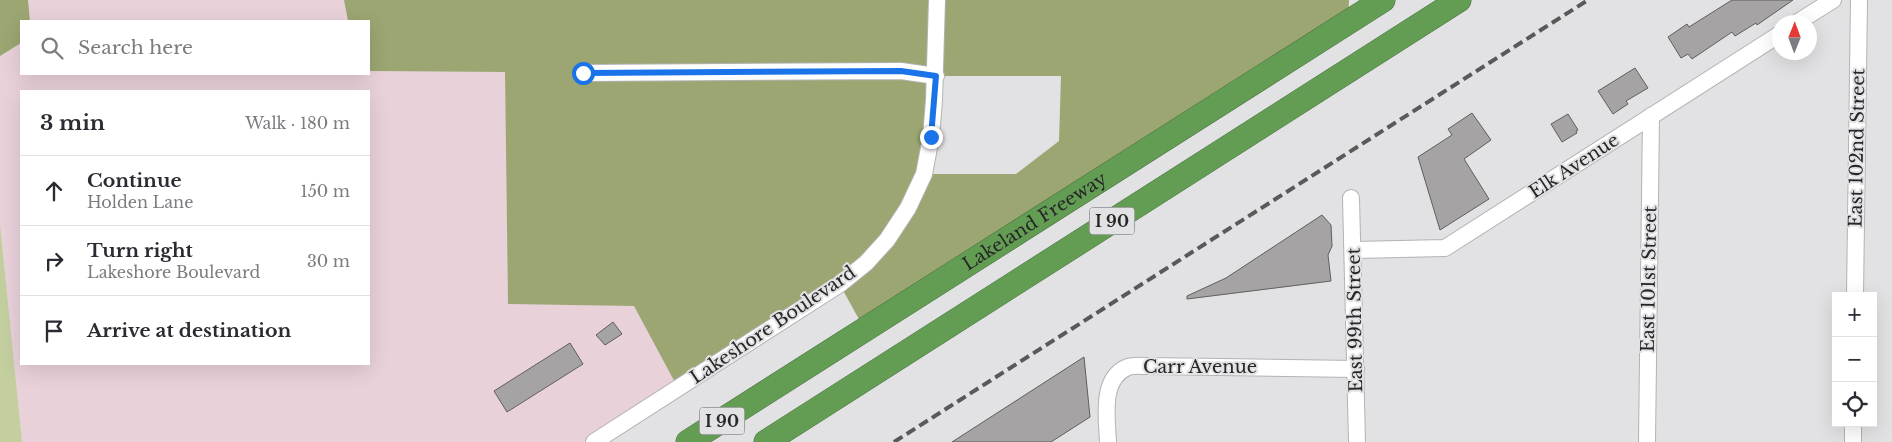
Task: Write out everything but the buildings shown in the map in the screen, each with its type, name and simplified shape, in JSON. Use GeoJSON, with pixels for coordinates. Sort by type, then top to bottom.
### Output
{"type":"FeatureCollection","features":[{"type":"Feature","properties":{"kind":"highway","name":"Lakeland Freeway"},"geometry":{"type":"LineString","coordinates":[[688,442],[1383,0]]}},
{"type":"Feature","properties":{"kind":"highway","name":"I 90"},"geometry":{"type":"LineString","coordinates":[[766,442],[1459,0]]}},
{"type":"Feature","properties":{"kind":"street","name":"Lakeshore Boulevard"},"geometry":{"type":"LineString","coordinates":[[594,442],[840,284],[866,263],[887,240],[908,208],[924,174],[931,137],[936,76],[937,0]]}},
{"type":"Feature","properties":{"kind":"street"},"geometry":{"type":"LineString","coordinates":[[1809,15],[1833,0]]}},
{"type":"Feature","properties":{"kind":"street","name":"East 102nd Street"},"geometry":{"type":"LineString","coordinates":[[1855,292],[1859,0]]}},
{"type":"Feature","properties":{"kind":"street","name":"Elk Avenue"},"geometry":{"type":"LineString","coordinates":[[1354,250],[1445,248],[1772,39]]}},
{"type":"Feature","properties":{"kind":"street"},"geometry":{"type":"LineString","coordinates":[[583,73],[901,71],[936,76]]}},
{"type":"Feature","properties":{"kind":"street","name":"East 101st Street"},"geometry":{"type":"LineString","coordinates":[[1647,442],[1651,116]]}},
{"type":"Feature","properties":{"kind":"street","name":"East 99th Street"},"geometry":{"type":"LineString","coordinates":[[1351,198],[1354,250],[1357,442]]}},
{"type":"Feature","properties":{"kind":"street","name":"Carr Avenue"},"geometry":{"type":"LineString","coordinates":[[1108,442],[1107,401],[1112,380],[1128,367],[1356,369]]}},
{"type":"Feature","properties":{"kind":"street"},"geometry":{"type":"LineString","coordinates":[[1853,427],[1853,442]]}},
{"type":"Feature","properties":{"kind":"shaded area"},"geometry":{"type":"Polygon","coordinates":[[[28,0],[344,0],[348,20],[30,20],[28,0]]]}},
{"type":"Feature","properties":{"kind":"shaded area"},"geometry":{"type":"Polygon","coordinates":[[[20,44],[20,75],[370,75],[370,71],[505,72],[508,304],[634,306],[678,388],[594,442],[22,442],[0,224],[0,56],[20,44]]]}},
{"type":"Feature","properties":{"kind":"green space"},"geometry":{"type":"Polygon","coordinates":[[[0,0],[28,0],[30,20],[20,20],[20,44],[0,56],[0,0]]]}},
{"type":"Feature","properties":{"kind":"green space"},"geometry":{"type":"Polygon","coordinates":[[[344,0],[1349,0],[1348,22],[865,330],[840,285],[678,388],[634,306],[508,304],[505,72],[370,71],[370,20],[348,20],[344,0]],[[936,76],[924,174],[1016,174],[1059,141],[1061,76],[936,76]]]}},
{"type":"Feature","properties":{"kind":"green space"},"geometry":{"type":"Polygon","coordinates":[[[0,224],[22,442],[0,442],[0,224]]]}},
{"type":"Feature","properties":{"kind":"railway"},"geometry":{"type":"LineString","coordinates":[[894,442],[1588,0]]}},
{"type":"Feature","properties":{"kind":"route"},"geometry":{"type":"LineString","coordinates":[[583,73],[667,74],[901,71],[936,76],[931,137]]}}]}
